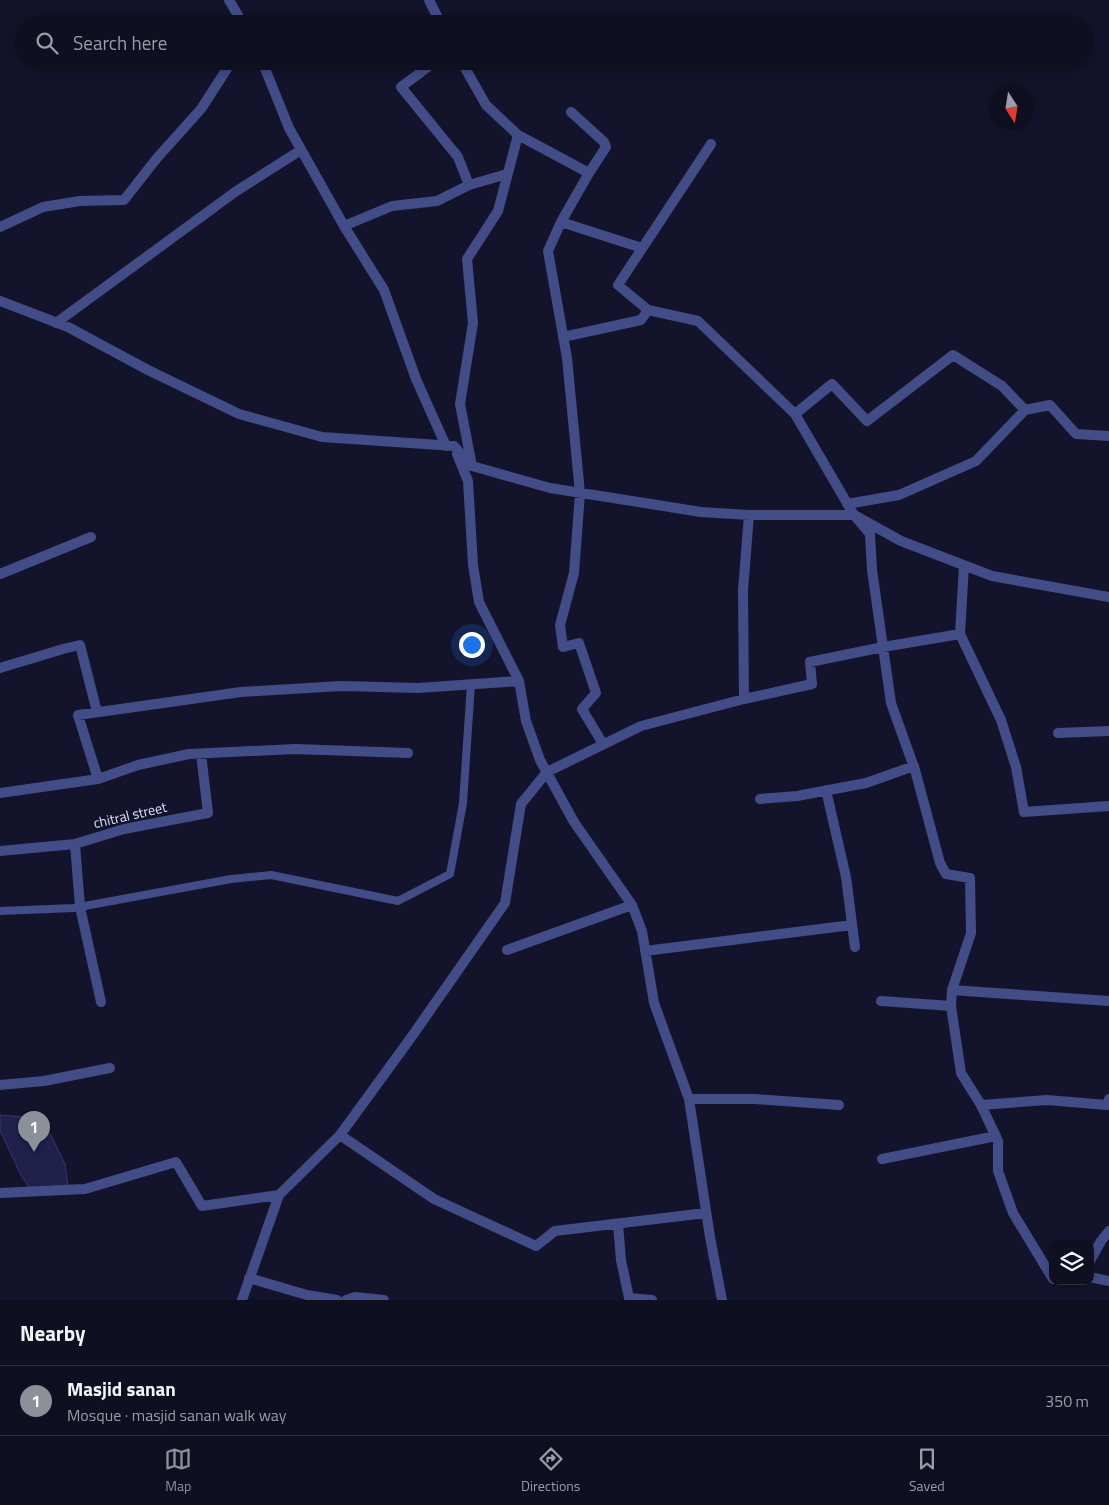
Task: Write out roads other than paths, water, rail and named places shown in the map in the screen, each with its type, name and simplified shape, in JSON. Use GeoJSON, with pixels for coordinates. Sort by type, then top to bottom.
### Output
{"type":"FeatureCollection","features":[{"type":"Feature","properties":{"kind":"street"},"geometry":{"type":"LineString","coordinates":[[229,0],[238,15]]}},
{"type":"Feature","properties":{"kind":"street"},"geometry":{"type":"LineString","coordinates":[[429,0],[437,15]]}},
{"type":"Feature","properties":{"kind":"street"},"geometry":{"type":"LineString","coordinates":[[0,227],[42,206],[124,200],[157,158],[201,109],[226,70]]}},
{"type":"Feature","properties":{"kind":"street"},"geometry":{"type":"LineString","coordinates":[[266,70],[289,128],[344,226],[384,290],[416,379],[468,481],[473,565],[479,602],[520,681],[526,721],[540,760],[574,822],[632,905],[642,931],[654,1004],[689,1099],[706,1213],[722,1300]]}},
{"type":"Feature","properties":{"kind":"street"},"geometry":{"type":"LineString","coordinates":[[424,70],[401,87],[458,157],[469,185]]}},
{"type":"Feature","properties":{"kind":"street"},"geometry":{"type":"LineString","coordinates":[[466,70],[486,105],[518,135],[589,173]]}},
{"type":"Feature","properties":{"kind":"street"},"geometry":{"type":"LineString","coordinates":[[571,112],[604,142],[606,147],[561,222],[548,251],[567,358],[580,493],[574,573],[560,625],[563,647],[579,643],[596,693],[582,709],[603,744]]}},
{"type":"Feature","properties":{"kind":"street"},"geometry":{"type":"LineString","coordinates":[[472,466],[460,404],[472,323],[467,259],[498,212],[518,135]]}},
{"type":"Feature","properties":{"kind":"street"},"geometry":{"type":"LineString","coordinates":[[711,144],[618,285],[648,310],[698,321],[795,414],[847,504],[870,534],[872,570],[891,703],[914,766],[940,863],[946,874],[970,878],[971,933],[952,990],[951,1006],[961,1073],[981,1105],[998,1141],[998,1172],[1014,1213],[1049,1270]]}},
{"type":"Feature","properties":{"kind":"street"},"geometry":{"type":"LineString","coordinates":[[56,323],[235,192],[301,150]]}},
{"type":"Feature","properties":{"kind":"street"},"geometry":{"type":"LineString","coordinates":[[344,226],[392,206],[437,201],[469,185],[508,174]]}},
{"type":"Feature","properties":{"kind":"street"},"geometry":{"type":"LineString","coordinates":[[561,222],[642,248]]}},
{"type":"Feature","properties":{"kind":"street"},"geometry":{"type":"LineString","coordinates":[[0,300],[68,327],[148,370],[239,414],[322,437],[450,446],[472,466],[550,488],[701,512],[749,515],[854,515],[901,541],[992,576],[1109,597]]}},
{"type":"Feature","properties":{"kind":"street"},"geometry":{"type":"LineString","coordinates":[[563,337],[641,320],[648,310]]}},
{"type":"Feature","properties":{"kind":"street"},"geometry":{"type":"LineString","coordinates":[[795,414],[832,384],[866,421],[953,355],[1002,386],[1025,410]]}},
{"type":"Feature","properties":{"kind":"street"},"geometry":{"type":"LineString","coordinates":[[847,504],[900,495],[976,461],[1025,410],[1050,404],[1076,434],[1109,436]]}},
{"type":"Feature","properties":{"kind":"street"},"geometry":{"type":"LineString","coordinates":[[744,699],[743,590],[749,515]]}},
{"type":"Feature","properties":{"kind":"street"},"geometry":{"type":"LineString","coordinates":[[0,574],[91,537]]}},
{"type":"Feature","properties":{"kind":"street"},"geometry":{"type":"LineString","coordinates":[[964,565],[960,634],[1001,720],[1016,767],[1024,812],[1109,806]]}},
{"type":"Feature","properties":{"kind":"street"},"geometry":{"type":"LineString","coordinates":[[240,1299],[279,1195],[340,1135],[505,903],[521,804],[547,772],[641,726],[744,699],[812,684],[810,662],[960,634]]}},
{"type":"Feature","properties":{"kind":"street"},"geometry":{"type":"LineString","coordinates":[[0,668],[80,645],[97,712]]}},
{"type":"Feature","properties":{"kind":"street"},"geometry":{"type":"LineString","coordinates":[[98,779],[78,715],[242,692],[341,686],[418,688],[520,681]]}},
{"type":"Feature","properties":{"kind":"street"},"geometry":{"type":"LineString","coordinates":[[0,911],[80,907],[231,879],[271,875],[398,901],[450,874],[463,803],[470,684]]}},
{"type":"Feature","properties":{"kind":"street"},"geometry":{"type":"LineString","coordinates":[[1058,733],[1109,731]]}},
{"type":"Feature","properties":{"kind":"street"},"geometry":{"type":"LineString","coordinates":[[0,793],[98,779],[138,765],[189,754],[295,749],[408,753]]}},
{"type":"Feature","properties":{"kind":"street","name":"chitral street"},"geometry":{"type":"LineString","coordinates":[[0,851],[75,844],[124,829],[208,813],[202,754]]}},
{"type":"Feature","properties":{"kind":"street"},"geometry":{"type":"LineString","coordinates":[[760,798],[797,796],[866,783],[914,766]]}},
{"type":"Feature","properties":{"kind":"street"},"geometry":{"type":"LineString","coordinates":[[826,790],[846,877],[855,947]]}},
{"type":"Feature","properties":{"kind":"street"},"geometry":{"type":"LineString","coordinates":[[75,844],[80,907],[102,1002]]}},
{"type":"Feature","properties":{"kind":"street"},"geometry":{"type":"LineString","coordinates":[[506,950],[632,905]]}},
{"type":"Feature","properties":{"kind":"street"},"geometry":{"type":"LineString","coordinates":[[645,951],[852,925]]}},
{"type":"Feature","properties":{"kind":"street"},"geometry":{"type":"LineString","coordinates":[[952,990],[1109,1001]]}},
{"type":"Feature","properties":{"kind":"street"},"geometry":{"type":"LineString","coordinates":[[881,1001],[951,1006]]}},
{"type":"Feature","properties":{"kind":"street"},"geometry":{"type":"LineString","coordinates":[[0,1085],[44,1081],[110,1068]]}},
{"type":"Feature","properties":{"kind":"street"},"geometry":{"type":"LineString","coordinates":[[981,1105],[1047,1100],[1107,1105],[1109,1098]]}},
{"type":"Feature","properties":{"kind":"street"},"geometry":{"type":"LineString","coordinates":[[689,1099],[755,1099],[839,1105]]}},
{"type":"Feature","properties":{"kind":"street"},"geometry":{"type":"LineString","coordinates":[[340,1135],[434,1199],[536,1246],[555,1232],[706,1213]]}},
{"type":"Feature","properties":{"kind":"street"},"geometry":{"type":"LineString","coordinates":[[882,1159],[996,1136]]}},
{"type":"Feature","properties":{"kind":"street"},"geometry":{"type":"LineString","coordinates":[[0,1193],[86,1189],[176,1162],[202,1206],[279,1195]]}},
{"type":"Feature","properties":{"kind":"street"},"geometry":{"type":"LineString","coordinates":[[618,1224],[620,1260],[629,1298],[652,1300]]}},
{"type":"Feature","properties":{"kind":"street"},"geometry":{"type":"LineString","coordinates":[[1094,1254],[1109,1231]]}},
{"type":"Feature","properties":{"kind":"street"},"geometry":{"type":"LineString","coordinates":[[249,1278],[307,1295],[337,1300]]}},
{"type":"Feature","properties":{"kind":"street"},"geometry":{"type":"LineString","coordinates":[[1094,1278],[1109,1281]]}},
{"type":"Feature","properties":{"kind":"street"},"geometry":{"type":"LineString","coordinates":[[346,1300],[355,1296],[384,1300]]}},
{"type":"Feature","properties":{"kind":"place","name":"Masjid sanan"},"geometry":{"type":"Point","coordinates":[34,1152]}}]}
